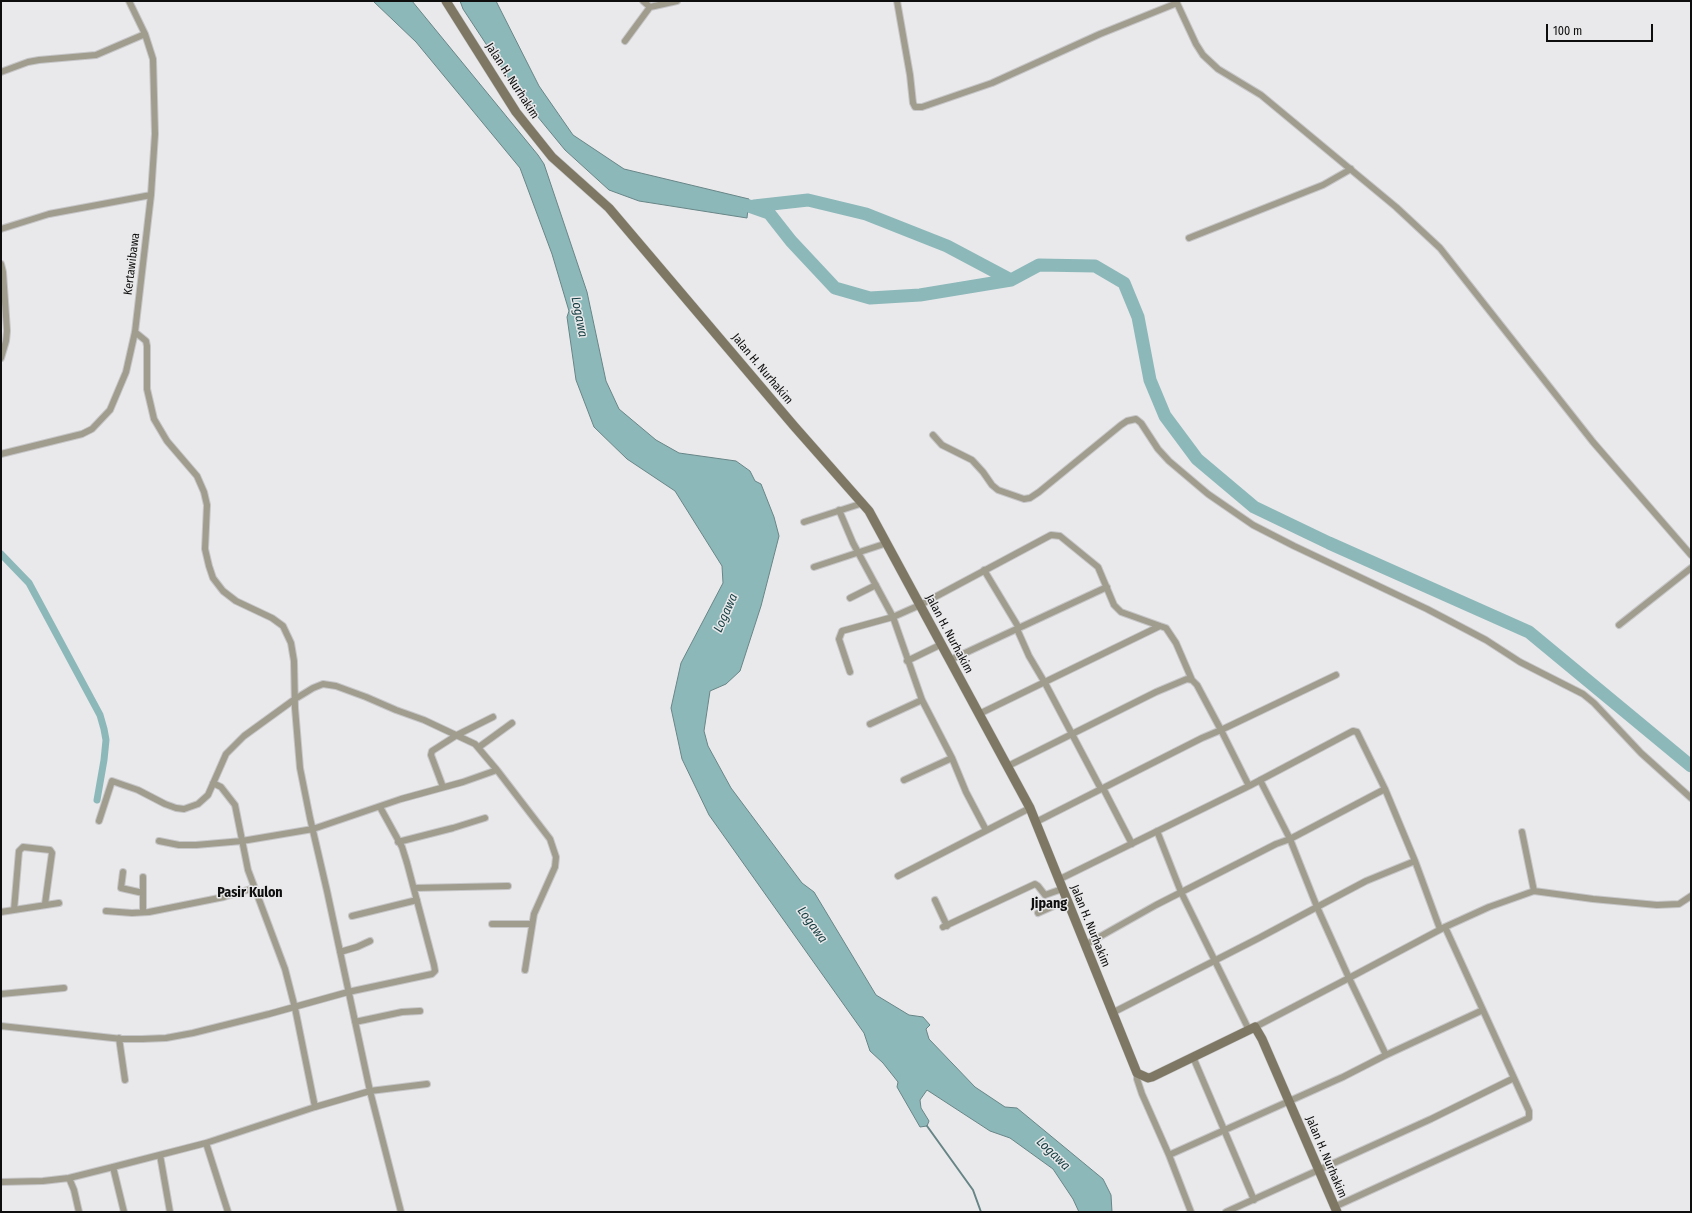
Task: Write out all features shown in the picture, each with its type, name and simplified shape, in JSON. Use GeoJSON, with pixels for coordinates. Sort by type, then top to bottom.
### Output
{"type":"FeatureCollection","features":[{"type":"Feature","properties":{"kind":"main road","name":"Jalan H. Nurhakim"},"geometry":{"type":"LineString","coordinates":[[446,1],[516,112],[552,157],[609,208],[794,426],[863,503],[873,517],[1030,808],[1137,1073]]}},
{"type":"Feature","properties":{"kind":"main road","name":"Jalan H. Nurhakim"},"geometry":{"type":"LineString","coordinates":[[1252,1028],[1262,1039],[1336,1209]]}},
{"type":"Feature","properties":{"kind":"main road"},"geometry":{"type":"LineString","coordinates":[[1137,1073],[1148,1078],[1252,1028]]}},
{"type":"Feature","properties":{"kind":"street","name":"Kertawibawa"},"geometry":{"type":"LineString","coordinates":[[1,454],[82,434],[92,429],[110,410],[126,372],[135,332],[151,195],[155,134],[153,60],[145,34],[128,1]]}},
{"type":"Feature","properties":{"kind":"street"},"geometry":{"type":"LineString","coordinates":[[643,1],[650,7]]}},
{"type":"Feature","properties":{"kind":"street"},"geometry":{"type":"LineString","coordinates":[[625,41],[650,7],[677,1]]}},
{"type":"Feature","properties":{"kind":"street"},"geometry":{"type":"LineString","coordinates":[[897,1],[910,75],[913,103],[915,107],[922,107],[992,82],[1177,2],[1196,44],[1203,55],[1218,70],[1261,95],[1396,207],[1440,248],[1593,442],[1691,555]]}},
{"type":"Feature","properties":{"kind":"street"},"geometry":{"type":"LineString","coordinates":[[1,72],[33,61],[96,55],[145,34]]}},
{"type":"Feature","properties":{"kind":"street"},"geometry":{"type":"LineString","coordinates":[[1189,238],[1323,186],[1351,169]]}},
{"type":"Feature","properties":{"kind":"street"},"geometry":{"type":"LineString","coordinates":[[1,228],[49,214],[151,195]]}},
{"type":"Feature","properties":{"kind":"street"},"geometry":{"type":"LineString","coordinates":[[1,264],[3,272],[7,332],[1,358]]}},
{"type":"Feature","properties":{"kind":"street"},"geometry":{"type":"LineString","coordinates":[[135,332],[146,341],[148,346],[147,389],[154,419],[167,441],[197,476],[204,492],[207,505],[205,549],[213,578],[223,591],[236,601],[272,618],[283,626],[288,633],[293,652],[300,768],[370,1091],[401,1212]]}},
{"type":"Feature","properties":{"kind":"street"},"geometry":{"type":"LineString","coordinates":[[933,435],[942,445],[972,460],[992,485],[998,490],[1024,499],[1039,492],[1121,424],[1136,419],[1141,423],[1158,449],[1169,461],[1208,494],[1253,525],[1426,609],[1479,637],[1520,662],[1583,694],[1594,703],[1641,753],[1691,798]]}},
{"type":"Feature","properties":{"kind":"street"},"geometry":{"type":"LineString","coordinates":[[804,522],[863,503]]}},
{"type":"Feature","properties":{"kind":"street"},"geometry":{"type":"LineString","coordinates":[[839,510],[892,617],[922,700],[952,758],[966,792],[986,830]]}},
{"type":"Feature","properties":{"kind":"street"},"geometry":{"type":"LineString","coordinates":[[850,672],[839,639],[840,634],[846,629],[892,617],[920,605],[1047,537],[1056,534],[1078,550],[1098,568],[1114,605],[1121,612],[1166,628],[1176,644],[1192,680],[1221,730],[1249,786]]}},
{"type":"Feature","properties":{"kind":"street"},"geometry":{"type":"LineString","coordinates":[[814,567],[887,543]]}},
{"type":"Feature","properties":{"kind":"street"},"geometry":{"type":"LineString","coordinates":[[1619,625],[1691,568]]}},
{"type":"Feature","properties":{"kind":"street"},"geometry":{"type":"LineString","coordinates":[[984,570],[1018,628],[1029,656],[1132,844]]}},
{"type":"Feature","properties":{"kind":"street"},"geometry":{"type":"LineString","coordinates":[[850,598],[876,585]]}},
{"type":"Feature","properties":{"kind":"street"},"geometry":{"type":"LineString","coordinates":[[950,660],[1107,587]]}},
{"type":"Feature","properties":{"kind":"street"},"geometry":{"type":"LineString","coordinates":[[979,714],[1160,626]]}},
{"type":"Feature","properties":{"kind":"street"},"geometry":{"type":"LineString","coordinates":[[907,661],[942,644]]}},
{"type":"Feature","properties":{"kind":"street"},"geometry":{"type":"LineString","coordinates":[[1036,822],[1202,738],[1336,675]]}},
{"type":"Feature","properties":{"kind":"street"},"geometry":{"type":"LineString","coordinates":[[1008,766],[1156,692],[1187,679],[1192,680]]}},
{"type":"Feature","properties":{"kind":"street"},"geometry":{"type":"LineString","coordinates":[[99,821],[111,781],[138,790],[165,804],[184,808],[198,804],[217,785],[222,760],[230,748],[244,736],[295,703],[319,685],[336,686],[424,720],[454,737],[470,741],[479,747],[495,772],[550,839],[556,857],[555,867],[528,923],[529,952],[525,970]]}},
{"type":"Feature","properties":{"kind":"street"},"geometry":{"type":"LineString","coordinates":[[870,724],[922,700]]}},
{"type":"Feature","properties":{"kind":"street"},"geometry":{"type":"LineString","coordinates":[[442,787],[431,753],[454,737],[493,717]]}},
{"type":"Feature","properties":{"kind":"street"},"geometry":{"type":"LineString","coordinates":[[479,747],[512,723]]}},
{"type":"Feature","properties":{"kind":"street"},"geometry":{"type":"LineString","coordinates":[[1058,880],[1249,786],[1355,731],[1385,789],[1443,928],[1529,1110],[1529,1118],[1336,1209]]}},
{"type":"Feature","properties":{"kind":"street"},"geometry":{"type":"LineString","coordinates":[[904,780],[952,758]]}},
{"type":"Feature","properties":{"kind":"street"},"geometry":{"type":"LineString","coordinates":[[159,841],[179,845],[196,845],[242,841],[313,829],[401,799],[495,772]]}},
{"type":"Feature","properties":{"kind":"street"},"geometry":{"type":"LineString","coordinates":[[1260,780],[1290,839],[1316,907],[1386,1055]]}},
{"type":"Feature","properties":{"kind":"street"},"geometry":{"type":"LineString","coordinates":[[217,785],[235,805],[248,870],[282,960],[295,1008],[315,1107]]}},
{"type":"Feature","properties":{"kind":"street"},"geometry":{"type":"LineString","coordinates":[[1085,945],[1181,892],[1276,844],[1290,839],[1385,789]]}},
{"type":"Feature","properties":{"kind":"street"},"geometry":{"type":"LineString","coordinates":[[1,1026],[119,1038],[166,1038],[193,1033],[295,1008],[348,992],[432,974],[435,971],[408,863],[380,807]]}},
{"type":"Feature","properties":{"kind":"street"},"geometry":{"type":"LineString","coordinates":[[898,876],[1030,808]]}},
{"type":"Feature","properties":{"kind":"street"},"geometry":{"type":"LineString","coordinates":[[398,842],[485,818]]}},
{"type":"Feature","properties":{"kind":"street"},"geometry":{"type":"LineString","coordinates":[[1157,832],[1181,892],[1214,961],[1252,1028],[1443,928],[1489,907],[1534,890],[1594,899],[1657,905],[1679,904],[1691,896]]}},
{"type":"Feature","properties":{"kind":"street"},"geometry":{"type":"LineString","coordinates":[[1522,832],[1534,890]]}},
{"type":"Feature","properties":{"kind":"street"},"geometry":{"type":"LineString","coordinates":[[14,910],[19,851],[23,847],[50,850],[52,853],[45,904]]}},
{"type":"Feature","properties":{"kind":"street"},"geometry":{"type":"LineString","coordinates":[[1112,1013],[1366,881],[1415,861]]}},
{"type":"Feature","properties":{"kind":"street"},"geometry":{"type":"LineString","coordinates":[[123,872],[121,888],[143,893]]}},
{"type":"Feature","properties":{"kind":"street"},"geometry":{"type":"LineString","coordinates":[[143,877],[143,912]]}},
{"type":"Feature","properties":{"kind":"street"},"geometry":{"type":"LineString","coordinates":[[935,900],[945,926],[1036,884],[1044,895],[1062,889]]}},
{"type":"Feature","properties":{"kind":"street"},"geometry":{"type":"LineString","coordinates":[[414,888],[508,886]]}},
{"type":"Feature","properties":{"kind":"street"},"geometry":{"type":"LineString","coordinates":[[106,911],[132,913],[143,912],[196,903],[254,888]]}},
{"type":"Feature","properties":{"kind":"street"},"geometry":{"type":"LineString","coordinates":[[352,916],[417,900]]}},
{"type":"Feature","properties":{"kind":"street"},"geometry":{"type":"LineString","coordinates":[[1038,913],[1067,900]]}},
{"type":"Feature","properties":{"kind":"street"},"geometry":{"type":"LineString","coordinates":[[1,912],[59,903]]}},
{"type":"Feature","properties":{"kind":"street"},"geometry":{"type":"LineString","coordinates":[[492,924],[528,923]]}},
{"type":"Feature","properties":{"kind":"street"},"geometry":{"type":"LineString","coordinates":[[340,952],[370,941]]}},
{"type":"Feature","properties":{"kind":"street"},"geometry":{"type":"LineString","coordinates":[[1,994],[64,988]]}},
{"type":"Feature","properties":{"kind":"street"},"geometry":{"type":"LineString","coordinates":[[1169,1155],[1343,1078],[1386,1055],[1483,1010]]}},
{"type":"Feature","properties":{"kind":"street"},"geometry":{"type":"LineString","coordinates":[[355,1022],[402,1012],[420,1011]]}},
{"type":"Feature","properties":{"kind":"street"},"geometry":{"type":"LineString","coordinates":[[119,1038],[124,1080]]}},
{"type":"Feature","properties":{"kind":"street"},"geometry":{"type":"LineString","coordinates":[[1193,1057],[1254,1200]]}},
{"type":"Feature","properties":{"kind":"street"},"geometry":{"type":"LineString","coordinates":[[1137,1073],[1137,1079],[1142,1094],[1169,1155],[1191,1212]]}},
{"type":"Feature","properties":{"kind":"street"},"geometry":{"type":"LineString","coordinates":[[1226,1212],[1431,1119],[1514,1078]]}},
{"type":"Feature","properties":{"kind":"street"},"geometry":{"type":"LineString","coordinates":[[1,1182],[42,1181],[69,1178],[206,1143],[315,1107],[370,1091],[427,1084]]}},
{"type":"Feature","properties":{"kind":"street"},"geometry":{"type":"LineString","coordinates":[[206,1143],[228,1212]]}},
{"type":"Feature","properties":{"kind":"street"},"geometry":{"type":"LineString","coordinates":[[160,1155],[170,1212]]}},
{"type":"Feature","properties":{"kind":"street"},"geometry":{"type":"LineString","coordinates":[[113,1167],[124,1212]]}},
{"type":"Feature","properties":{"kind":"street"},"geometry":{"type":"LineString","coordinates":[[69,1178],[74,1190],[79,1212]]}},
{"type":"Feature","properties":{"kind":"water","name":"Logawa"},"geometry":{"type":"Polygon","coordinates":[[[373,1],[412,1],[544,164],[587,292],[606,381],[619,409],[656,440],[679,453],[736,461],[750,471],[755,481],[761,484],[774,517],[779,536],[761,606],[740,671],[726,684],[710,691],[704,731],[708,746],[731,788],[802,883],[814,892],[876,995],[909,1015],[923,1017],[930,1025],[926,1029],[929,1039],[975,1087],[1005,1107],[1017,1108],[1103,1179],[1111,1195],[1112,1212],[1079,1212],[1073,1199],[1053,1169],[1010,1138],[990,1131],[927,1090],[920,1100],[921,1108],[929,1121],[927,1126],[920,1127],[897,1087],[898,1082],[883,1063],[870,1051],[864,1033],[709,815],[682,759],[671,708],[681,663],[723,583],[722,566],[675,491],[627,459],[594,427],[576,380],[567,317],[569,311],[552,254],[520,168],[416,42],[373,1]]]}},
{"type":"Feature","properties":{"kind":"water"},"geometry":{"type":"Polygon","coordinates":[[[460,1],[496,1],[539,86],[573,135],[624,169],[749,199],[747,218],[639,201],[609,190],[565,150],[519,94],[463,9],[460,1]]]}},
{"type":"Feature","properties":{"kind":"waterway"},"geometry":{"type":"LineString","coordinates":[[754,206],[808,200],[866,214],[947,246],[1011,280]]}},
{"type":"Feature","properties":{"kind":"waterway"},"geometry":{"type":"LineString","coordinates":[[732,204],[749,206],[769,213],[791,241],[835,288],[870,298],[920,295],[1011,280],[1039,265],[1095,266],[1124,283],[1138,317],[1150,380],[1165,416],[1197,459],[1254,507],[1329,543],[1529,632],[1691,766]]}},
{"type":"Feature","properties":{"kind":"waterway"},"geometry":{"type":"LineString","coordinates":[[1,554],[29,583],[100,715],[106,740],[97,800]]}},
{"type":"Feature","properties":{"kind":"waterway"},"geometry":{"type":"LineString","coordinates":[[927,1126],[973,1190],[981,1212]]}},
{"type":"Feature","properties":{"kind":"district","name":"Pasir Kulon"},"geometry":{"type":"Point","coordinates":[250,893]}},
{"type":"Feature","properties":{"kind":"district","name":"Jipang"},"geometry":{"type":"Point","coordinates":[1049,904]}}]}
